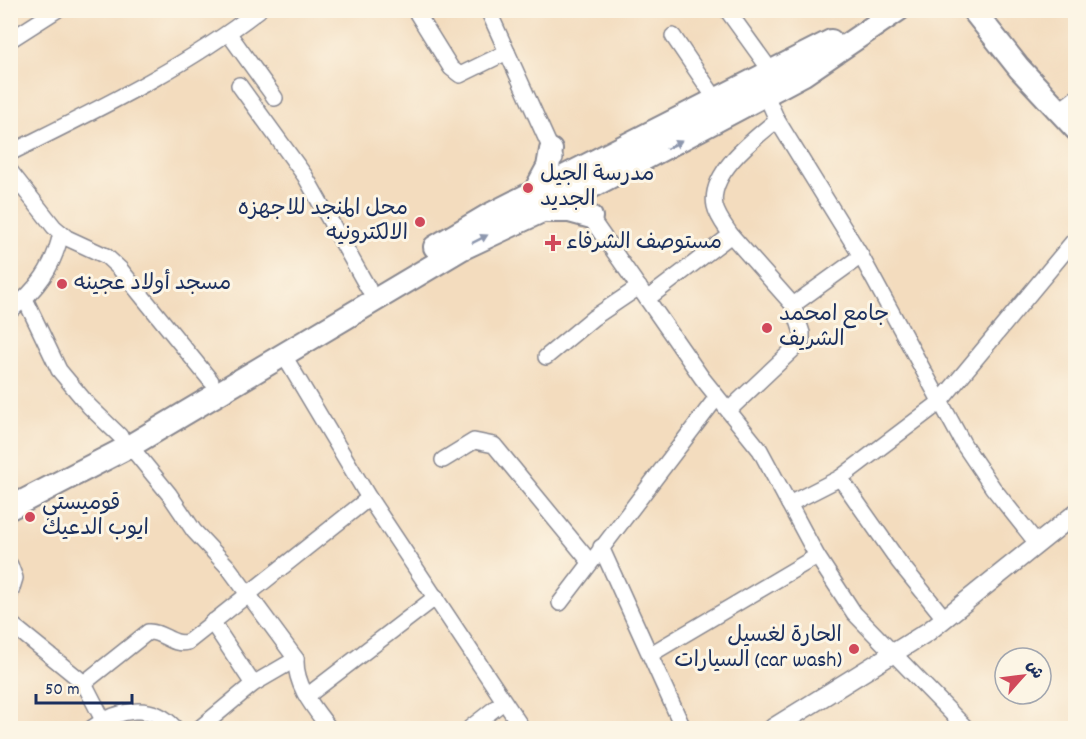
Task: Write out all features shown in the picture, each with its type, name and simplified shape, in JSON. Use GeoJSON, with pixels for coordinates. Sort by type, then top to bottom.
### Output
{"type":"FeatureCollection","features":[{"type":"Feature","properties":{"kind":"main road"},"geometry":{"type":"LineString","coordinates":[[569,187],[715,98],[830,41],[874,10]]}},
{"type":"Feature","properties":{"kind":"main road"},"geometry":{"type":"LineString","coordinates":[[10,508],[125,441],[284,354],[537,202],[766,95],[834,55],[898,10]]}},
{"type":"Feature","properties":{"kind":"main road"},"geometry":{"type":"LineString","coordinates":[[973,10],[1019,68],[1076,129]]}},
{"type":"Feature","properties":{"kind":"main road"},"geometry":{"type":"LineString","coordinates":[[987,10],[1028,63],[1073,106]]}},
{"type":"Feature","properties":{"kind":"main road"},"geometry":{"type":"LineString","coordinates":[[537,202],[551,150]]}},
{"type":"Feature","properties":{"kind":"main road"},"geometry":{"type":"LineString","coordinates":[[10,493],[125,441],[211,381],[489,215],[537,202],[591,217]]}},
{"type":"Feature","properties":{"kind":"street"},"geometry":{"type":"LineString","coordinates":[[10,40],[57,10]]}},
{"type":"Feature","properties":{"kind":"street"},"geometry":{"type":"LineString","coordinates":[[10,153],[144,85],[229,34],[259,10]]}},
{"type":"Feature","properties":{"kind":"street"},"geometry":{"type":"LineString","coordinates":[[415,10],[457,74],[460,75],[507,52]]}},
{"type":"Feature","properties":{"kind":"street"},"geometry":{"type":"LineString","coordinates":[[727,10],[771,71]]}},
{"type":"Feature","properties":{"kind":"street"},"geometry":{"type":"LineString","coordinates":[[491,12],[569,187],[717,398],[760,450],[817,556],[854,612],[966,729]]}},
{"type":"Feature","properties":{"kind":"street"},"geometry":{"type":"LineString","coordinates":[[229,34],[275,98]]}},
{"type":"Feature","properties":{"kind":"street"},"geometry":{"type":"LineString","coordinates":[[673,36],[715,98]]}},
{"type":"Feature","properties":{"kind":"street"},"geometry":{"type":"LineString","coordinates":[[238,85],[305,176],[368,288]]}},
{"type":"Feature","properties":{"kind":"street"},"geometry":{"type":"LineString","coordinates":[[766,95],[777,120],[861,256],[939,403],[993,488],[1036,542]]}},
{"type":"Feature","properties":{"kind":"street"},"geometry":{"type":"LineString","coordinates":[[729,410],[802,341],[802,333],[793,304],[731,235],[715,206],[716,187],[732,162],[749,142],[777,120]]}},
{"type":"Feature","properties":{"kind":"street"},"geometry":{"type":"LineString","coordinates":[[10,171],[61,233],[92,247],[120,269],[211,381]]}},
{"type":"Feature","properties":{"kind":"street"},"geometry":{"type":"LineString","coordinates":[[10,311],[25,299],[50,268],[61,233]]}},
{"type":"Feature","properties":{"kind":"street"},"geometry":{"type":"LineString","coordinates":[[546,357],[593,318],[643,293],[731,235]]}},
{"type":"Feature","properties":{"kind":"street"},"geometry":{"type":"LineString","coordinates":[[789,504],[840,477],[939,403],[1076,238]]}},
{"type":"Feature","properties":{"kind":"street"},"geometry":{"type":"LineString","coordinates":[[793,304],[861,256]]}},
{"type":"Feature","properties":{"kind":"street"},"geometry":{"type":"LineString","coordinates":[[25,299],[59,370],[88,406],[125,441],[169,494],[194,531],[228,567],[296,659],[295,670],[307,696],[329,729]]}},
{"type":"Feature","properties":{"kind":"street"},"geometry":{"type":"LineString","coordinates":[[284,354],[369,498],[522,729]]}},
{"type":"Feature","properties":{"kind":"street"},"geometry":{"type":"LineString","coordinates":[[560,603],[717,398]]}},
{"type":"Feature","properties":{"kind":"street"},"geometry":{"type":"LineString","coordinates":[[443,460],[474,441],[494,445],[590,562]]}},
{"type":"Feature","properties":{"kind":"street"},"geometry":{"type":"LineString","coordinates":[[840,477],[899,562],[945,619]]}},
{"type":"Feature","properties":{"kind":"street"},"geometry":{"type":"LineString","coordinates":[[84,683],[148,632],[158,633],[173,643],[183,643],[248,595],[369,498]]}},
{"type":"Feature","properties":{"kind":"street"},"geometry":{"type":"LineString","coordinates":[[773,729],[945,619],[1036,542],[1076,513]]}},
{"type":"Feature","properties":{"kind":"street"},"geometry":{"type":"LineString","coordinates":[[601,547],[683,729]]}},
{"type":"Feature","properties":{"kind":"street"},"geometry":{"type":"LineString","coordinates":[[651,654],[817,556]]}},
{"type":"Feature","properties":{"kind":"street"},"geometry":{"type":"LineString","coordinates":[[10,566],[15,578],[10,594]]}},
{"type":"Feature","properties":{"kind":"street"},"geometry":{"type":"LineString","coordinates":[[307,696],[436,597]]}},
{"type":"Feature","properties":{"kind":"street"},"geometry":{"type":"LineString","coordinates":[[212,622],[253,684]]}},
{"type":"Feature","properties":{"kind":"street"},"geometry":{"type":"LineString","coordinates":[[10,623],[84,683],[97,724],[129,710],[151,712],[166,718],[176,729]]}},
{"type":"Feature","properties":{"kind":"street"},"geometry":{"type":"LineString","coordinates":[[200,729],[253,684],[296,659]]}},
{"type":"Feature","properties":{"kind":"street"},"geometry":{"type":"LineString","coordinates":[[470,729],[503,702]]}},
{"type":"Feature","properties":{"kind":"place","name":"مدرسة الجيل الجديد"},"geometry":{"type":"Point","coordinates":[528,188]}},
{"type":"Feature","properties":{"kind":"place","name":"محل المنجد للاجهزه الالكترونيه"},"geometry":{"type":"Point","coordinates":[420,222]}},
{"type":"Feature","properties":{"kind":"place","name":"مستوصف الشرفاء"},"geometry":{"type":"Point","coordinates":[553,243]}},
{"type":"Feature","properties":{"kind":"place","name":"مسجد أولاد عجينه"},"geometry":{"type":"Point","coordinates":[62,284]}},
{"type":"Feature","properties":{"kind":"place","name":"جامع امحمد الشريف"},"geometry":{"type":"Point","coordinates":[767,328]}},
{"type":"Feature","properties":{"kind":"place","name":"قوميستي ايوب الدعيك"},"geometry":{"type":"Point","coordinates":[30,517]}},
{"type":"Feature","properties":{"kind":"place","name":"الحارة لغسيل السيارات (car wash)"},"geometry":{"type":"Point","coordinates":[854,649]}}]}
